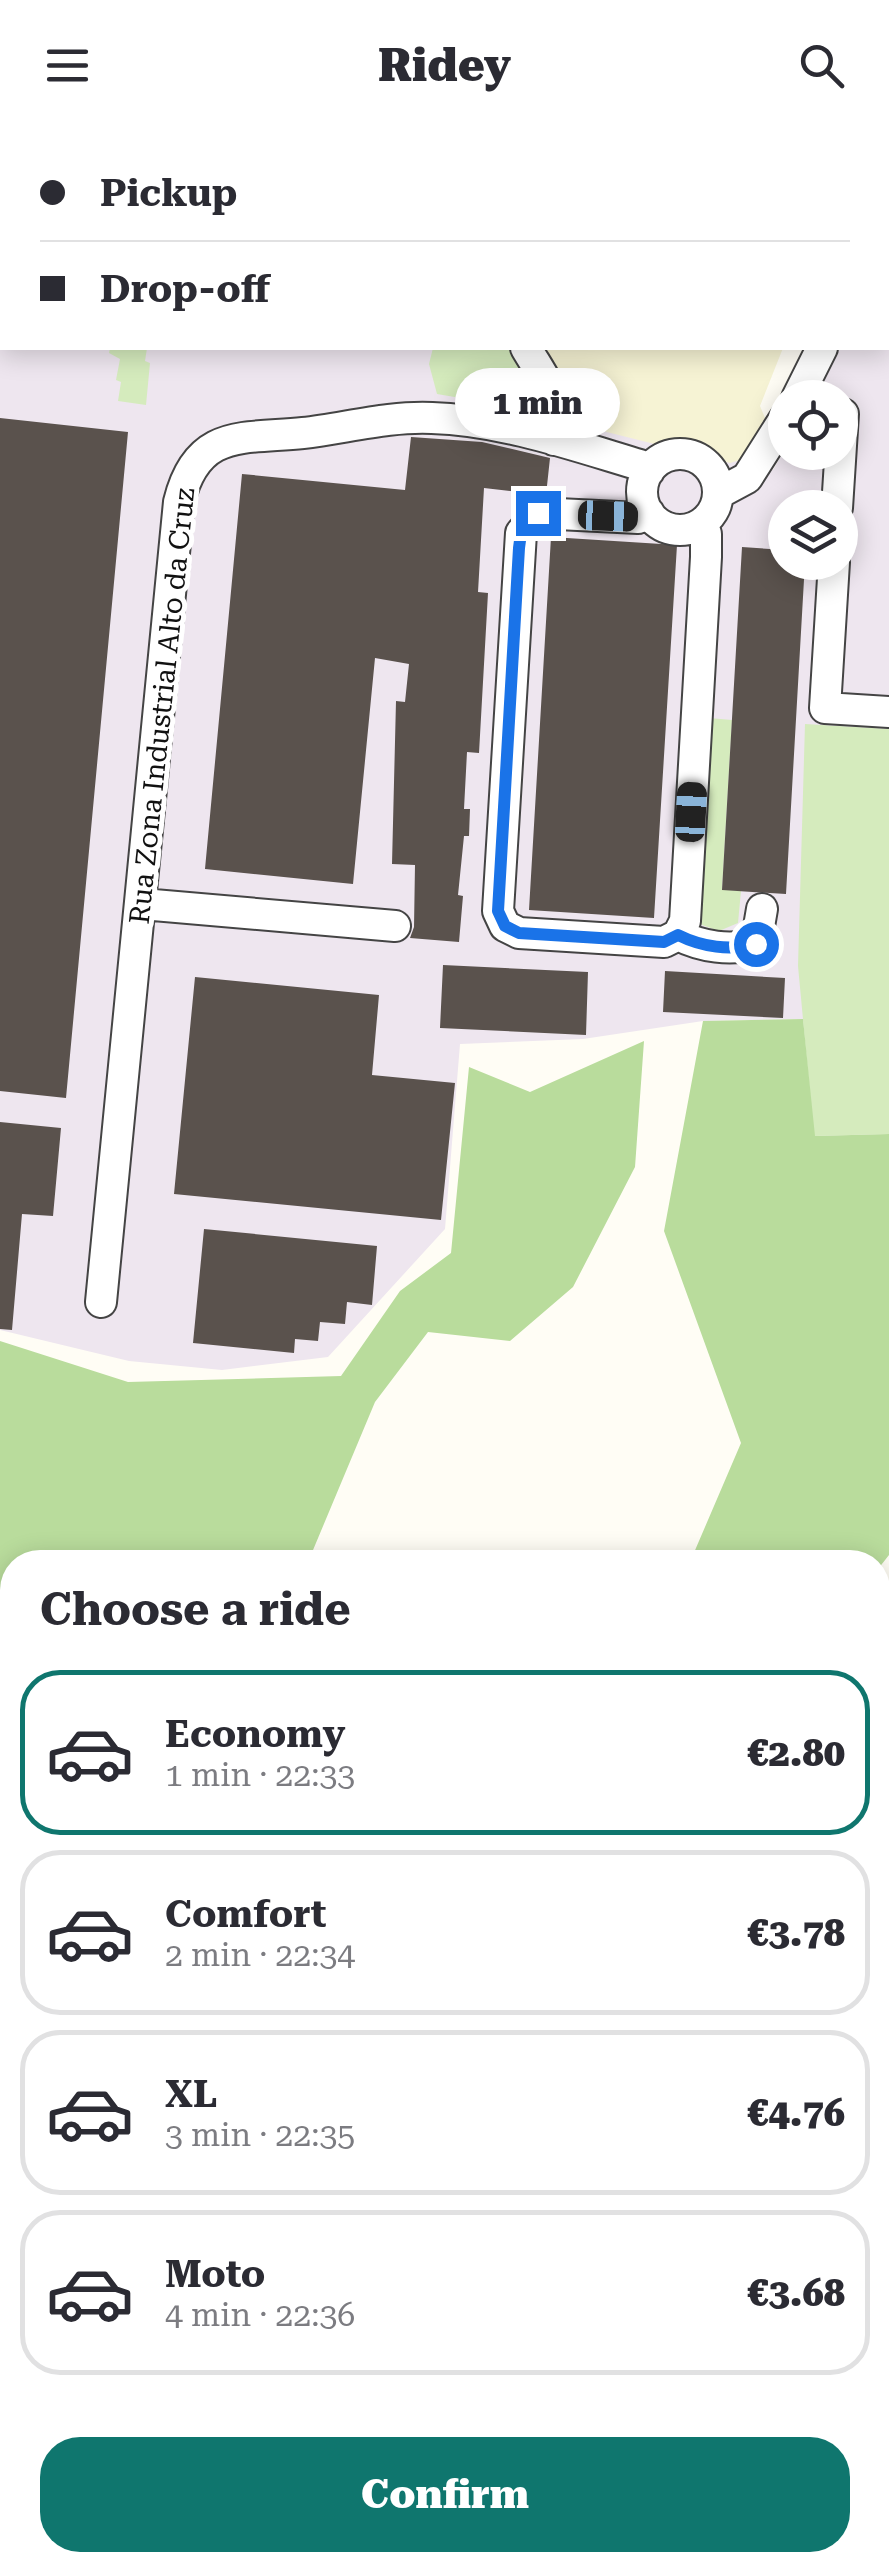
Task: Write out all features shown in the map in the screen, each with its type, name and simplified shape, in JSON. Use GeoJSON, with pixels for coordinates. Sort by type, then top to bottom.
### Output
{"type":"FeatureCollection","features":[{"type":"Feature","properties":{"kind":"street"},"geometry":{"type":"LineString","coordinates":[[527,350],[555,398],[558,419],[554,440]]}},
{"type":"Feature","properties":{"kind":"street"},"geometry":{"type":"LineString","coordinates":[[806,380],[821,350]]}},
{"type":"Feature","properties":{"kind":"street","name":"Rua Zona Industrial Alto da Cruz"},"geometry":{"type":"LineString","coordinates":[[101,1302],[179,502],[192,462],[223,441],[404,418],[450,419],[554,440],[649,471]]}},
{"type":"Feature","properties":{"kind":"street"},"geometry":{"type":"LineString","coordinates":[[718,493],[746,478],[768,444]]}},
{"type":"Feature","properties":{"kind":"street"},"geometry":{"type":"LineString","coordinates":[[688,455],[710,468],[718,493],[716,505],[702,523],[688,530],[675,530],[662,526],[648,513],[642,486],[649,471],[662,458],[688,455]]}},
{"type":"Feature","properties":{"kind":"street"},"geometry":{"type":"LineString","coordinates":[[648,513],[638,518],[538,513],[521,533],[498,911],[505,926],[519,933],[664,942],[678,935],[685,920],[706,557],[702,523]]}},
{"type":"Feature","properties":{"kind":"street"},"geometry":{"type":"LineString","coordinates":[[833,580],[825,708],[889,712]]}},
{"type":"Feature","properties":{"kind":"street"},"geometry":{"type":"LineString","coordinates":[[142,904],[395,926]]}},
{"type":"Feature","properties":{"kind":"street"},"geometry":{"type":"LineString","coordinates":[[678,935],[696,944],[741,948],[756,944],[762,909]]}},
{"type":"Feature","properties":{"kind":"shaded area"},"geometry":{"type":"Polygon","coordinates":[[[0,350],[542,350],[574,409],[768,470],[858,470],[858,380],[822,380],[838,350],[889,350],[889,1134],[802,1019],[703,1021],[583,1039],[460,1044],[445,1229],[328,1357],[222,1370],[129,1361],[0,1330],[0,350]]]}},
{"type":"Feature","properties":{"kind":"shaded area"},"geometry":{"type":"Polygon","coordinates":[[[531,350],[782,350],[760,406],[768,425],[750,457],[730,463],[571,423],[531,350]]]}},
{"type":"Feature","properties":{"kind":"green space"},"geometry":{"type":"Polygon","coordinates":[[[147,350],[145,361],[150,363],[146,405],[118,401],[120,359],[109,353],[147,350]]]}},
{"type":"Feature","properties":{"kind":"green space"},"geometry":{"type":"Polygon","coordinates":[[[432,350],[511,350],[538,401],[525,409],[437,394],[429,364],[432,350]]]}},
{"type":"Feature","properties":{"kind":"green space"},"geometry":{"type":"Polygon","coordinates":[[[709,718],[732,720],[722,889],[741,891],[738,923],[719,931],[699,920],[709,718]]]}},
{"type":"Feature","properties":{"kind":"green space"},"geometry":{"type":"Polygon","coordinates":[[[805,724],[889,729],[889,1134],[814,1136],[798,966],[805,724]]]}},
{"type":"Feature","properties":{"kind":"green space"},"geometry":{"type":"Polygon","coordinates":[[[803,1019],[815,1136],[889,1134],[889,1550],[695,1550],[741,1443],[664,1231],[703,1021],[803,1019]]]}},
{"type":"Feature","properties":{"kind":"green space"},"geometry":{"type":"Polygon","coordinates":[[[644,1041],[635,1167],[573,1287],[510,1341],[428,1332],[375,1402],[313,1550],[0,1550],[0,1341],[128,1382],[341,1376],[400,1291],[451,1253],[469,1067],[530,1092],[644,1041]]]}},
{"type":"Feature","properties":{"kind":"building"},"geometry":{"type":"Polygon","coordinates":[[[0,418],[128,432],[66,1098],[0,1091],[0,418]]]}},
{"type":"Feature","properties":{"kind":"building"},"geometry":{"type":"Polygon","coordinates":[[[411,437],[482,442],[550,458],[546,495],[484,488],[478,592],[488,593],[479,753],[467,752],[464,809],[470,809],[469,836],[464,836],[458,895],[463,896],[459,942],[410,938],[414,927],[415,865],[392,864],[396,701],[405,702],[409,664],[375,658],[353,884],[205,869],[242,474],[405,490],[411,437]]]}},
{"type":"Feature","properties":{"kind":"building"},"geometry":{"type":"Polygon","coordinates":[[[551,537],[677,545],[654,918],[529,910],[551,537]]]}},
{"type":"Feature","properties":{"kind":"building"},"geometry":{"type":"Polygon","coordinates":[[[742,547],[768,549],[768,580],[804,580],[786,894],[722,890],[742,547]]]}},
{"type":"Feature","properties":{"kind":"building"},"geometry":{"type":"Polygon","coordinates":[[[443,965],[588,972],[586,1035],[440,1028],[443,965]]]}},
{"type":"Feature","properties":{"kind":"building"},"geometry":{"type":"Polygon","coordinates":[[[665,971],[785,978],[783,1018],[663,1012],[665,971]]]}},
{"type":"Feature","properties":{"kind":"building"},"geometry":{"type":"Polygon","coordinates":[[[195,977],[379,995],[372,1075],[455,1083],[441,1220],[174,1194],[195,977]]]}},
{"type":"Feature","properties":{"kind":"building"},"geometry":{"type":"Polygon","coordinates":[[[0,1122],[61,1128],[53,1216],[22,1214],[12,1330],[0,1329],[0,1122]]]}},
{"type":"Feature","properties":{"kind":"building"},"geometry":{"type":"Polygon","coordinates":[[[204,1229],[377,1246],[372,1305],[347,1302],[345,1324],[320,1322],[318,1341],[295,1339],[294,1353],[193,1343],[204,1229]]]}},
{"type":"Feature","properties":{"kind":"route"},"geometry":{"type":"LineString","coordinates":[[538,513],[521,533],[519,548],[498,911],[505,926],[519,933],[664,942],[678,935],[696,944],[741,948],[756,944]]}}]}
